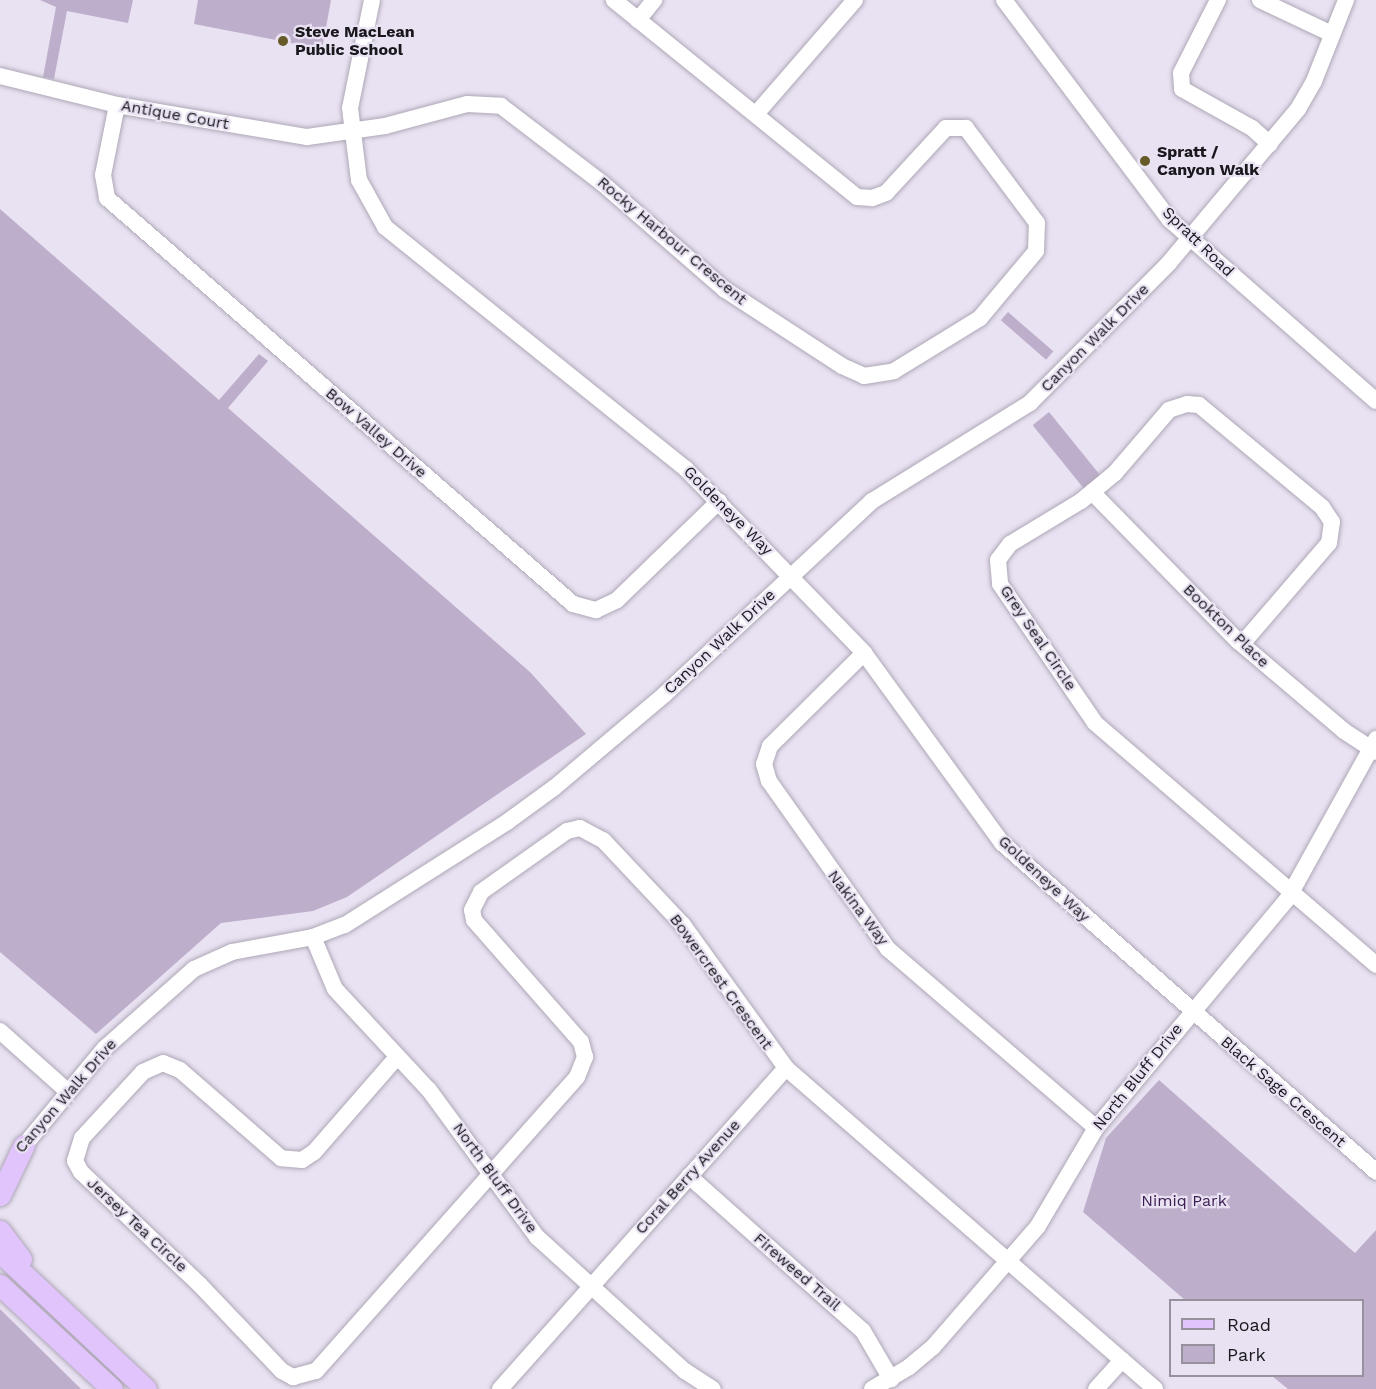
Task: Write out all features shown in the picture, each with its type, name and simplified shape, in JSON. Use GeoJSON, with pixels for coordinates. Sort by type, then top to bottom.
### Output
{"type":"FeatureCollection","features":[{"type":"Feature","properties":{"kind":"main road"},"geometry":{"type":"LineString","coordinates":[[0,1162],[24,1146]]}},
{"type":"Feature","properties":{"kind":"main road"},"geometry":{"type":"LineString","coordinates":[[0,1195],[24,1146]]}},
{"type":"Feature","properties":{"kind":"main road"},"geometry":{"type":"LineString","coordinates":[[0,1231],[52,1299]]}},
{"type":"Feature","properties":{"kind":"main road"},"geometry":{"type":"LineString","coordinates":[[0,1252],[146,1389]]}},
{"type":"Feature","properties":{"kind":"main road"},"geometry":{"type":"LineString","coordinates":[[0,1285],[112,1389]]}},
{"type":"Feature","properties":{"kind":"street","name":"Goldeneye Way"},"geometry":{"type":"LineString","coordinates":[[372,0],[350,96],[352,132],[359,180],[385,227],[658,443],[719,501],[864,653],[1002,843],[1191,1011]]}},
{"type":"Feature","properties":{"kind":"street","name":"Rocky Harbour Crescent"},"geometry":{"type":"LineString","coordinates":[[352,132],[467,104],[501,106],[602,183],[724,289],[842,366],[864,375],[894,371],[980,318],[1036,251],[1037,223],[962,125],[946,128],[886,193],[866,199],[857,198],[614,0]]}},
{"type":"Feature","properties":{"kind":"street"},"geometry":{"type":"LineString","coordinates":[[638,20],[654,0]]}},
{"type":"Feature","properties":{"kind":"street"},"geometry":{"type":"LineString","coordinates":[[756,114],[855,0]]}},
{"type":"Feature","properties":{"kind":"street","name":"Spratt Road"},"geometry":{"type":"LineString","coordinates":[[1004,0],[1164,212],[1190,240],[1376,401]]}},
{"type":"Feature","properties":{"kind":"street"},"geometry":{"type":"LineString","coordinates":[[1218,0],[1181,73],[1182,89],[1252,128],[1270,144]]}},
{"type":"Feature","properties":{"kind":"street"},"geometry":{"type":"LineString","coordinates":[[1260,0],[1332,34]]}},
{"type":"Feature","properties":{"kind":"street","name":"Canyon Walk Drive"},"geometry":{"type":"LineString","coordinates":[[0,1173],[105,1048],[194,969],[232,952],[313,936],[355,920],[555,787],[665,694],[872,501],[1030,403],[1190,240],[1270,144],[1305,99],[1346,0]]}},
{"type":"Feature","properties":{"kind":"street","name":"Antique Court"},"geometry":{"type":"LineString","coordinates":[[0,76],[117,105],[296,136],[352,132]]}},
{"type":"Feature","properties":{"kind":"street","name":"Bow Valley Drive"},"geometry":{"type":"LineString","coordinates":[[117,105],[103,175],[107,198],[573,604],[596,610],[617,600],[719,501]]}},
{"type":"Feature","properties":{"kind":"street","name":"Grey Seal Circle"},"geometry":{"type":"LineString","coordinates":[[1242,644],[1329,543],[1332,522],[1322,507],[1206,407],[1187,404],[1169,410],[1115,472],[1092,492],[1004,550],[996,567],[1000,584],[1095,723],[1292,892]]}},
{"type":"Feature","properties":{"kind":"street","name":"Bookton Place"},"geometry":{"type":"LineString","coordinates":[[1092,492],[1242,644],[1344,731],[1374,746]]}},
{"type":"Feature","properties":{"kind":"street","name":"Nakina Way"},"geometry":{"type":"LineString","coordinates":[[864,653],[770,746],[764,764],[769,781],[888,949],[1096,1128]]}},
{"type":"Feature","properties":{"kind":"street","name":"North Bluff Drive"},"geometry":{"type":"LineString","coordinates":[[872,1389],[891,1379],[933,1347],[1047,1214],[1096,1128],[1292,892],[1374,746]]}},
{"type":"Feature","properties":{"kind":"street","name":"Bowercrest Crescent"},"geometry":{"type":"LineString","coordinates":[[492,1175],[577,1077],[585,1048],[474,920],[472,910],[480,892],[567,831],[580,828],[603,840],[683,925],[786,1068],[1155,1389]]}},
{"type":"Feature","properties":{"kind":"street"},"geometry":{"type":"LineString","coordinates":[[1292,892],[1376,965]]}},
{"type":"Feature","properties":{"kind":"street","name":"North Bluff Drive"},"geometry":{"type":"LineString","coordinates":[[313,936],[330,983],[448,1112],[537,1237],[707,1388]]}},
{"type":"Feature","properties":{"kind":"street","name":"Black Sage Crescent"},"geometry":{"type":"LineString","coordinates":[[1191,1011],[1376,1172]]}},
{"type":"Feature","properties":{"kind":"street"},"geometry":{"type":"LineString","coordinates":[[0,1032],[67,1091]]}},
{"type":"Feature","properties":{"kind":"street","name":"Jersey Tea Circle"},"geometry":{"type":"LineString","coordinates":[[397,1057],[314,1152],[302,1160],[281,1158],[180,1070],[163,1063],[142,1072],[82,1138],[75,1161],[81,1172],[200,1285],[282,1371],[293,1377],[311,1374],[321,1367],[492,1175]]}},
{"type":"Feature","properties":{"kind":"street","name":"Coral Berry Avenue"},"geometry":{"type":"LineString","coordinates":[[500,1389],[786,1068]]}},
{"type":"Feature","properties":{"kind":"street","name":"Fireweed Trail"},"geometry":{"type":"LineString","coordinates":[[688,1176],[863,1331],[891,1379]]}},
{"type":"Feature","properties":{"kind":"street"},"geometry":{"type":"LineString","coordinates":[[1096,1389],[1122,1360]]}},
{"type":"Feature","properties":{"kind":"green space"},"geometry":{"type":"Polygon","coordinates":[[[40,0],[133,0],[128,23],[67,11],[54,79],[43,77],[56,7],[40,0]]]}},
{"type":"Feature","properties":{"kind":"green space"},"geometry":{"type":"Polygon","coordinates":[[[198,0],[331,0],[322,49],[194,24],[198,0]]]}},
{"type":"Feature","properties":{"kind":"green space"},"geometry":{"type":"Polygon","coordinates":[[[0,209],[219,400],[259,354],[268,361],[228,408],[530,672],[586,734],[347,897],[313,911],[221,923],[96,1034],[0,952],[0,209]]]}},
{"type":"Feature","properties":{"kind":"green space"},"geometry":{"type":"Polygon","coordinates":[[[1008,312],[1053,351],[1046,360],[1001,320],[1008,312]]]}},
{"type":"Feature","properties":{"kind":"green space"},"geometry":{"type":"Polygon","coordinates":[[[1049,412],[1100,475],[1084,488],[1033,425],[1049,412]]]}},
{"type":"Feature","properties":{"kind":"green space","name":"Nimiq Park"},"geometry":{"type":"Polygon","coordinates":[[[1159,1080],[1355,1253],[1376,1230],[1376,1389],[1288,1389],[1273,1377],[1364,1377],[1364,1299],[1184,1299],[1083,1212],[1106,1138],[1159,1080]]]}},
{"type":"Feature","properties":{"kind":"green space"},"geometry":{"type":"Polygon","coordinates":[[[0,1309],[81,1389],[0,1389],[0,1309]]]}},
{"type":"Feature","properties":{"kind":"place","name":"Steve MacLean Public School"},"geometry":{"type":"Point","coordinates":[283,41]}},
{"type":"Feature","properties":{"kind":"place","name":"Spratt / Canyon Walk"},"geometry":{"type":"Point","coordinates":[1145,161]}}]}
